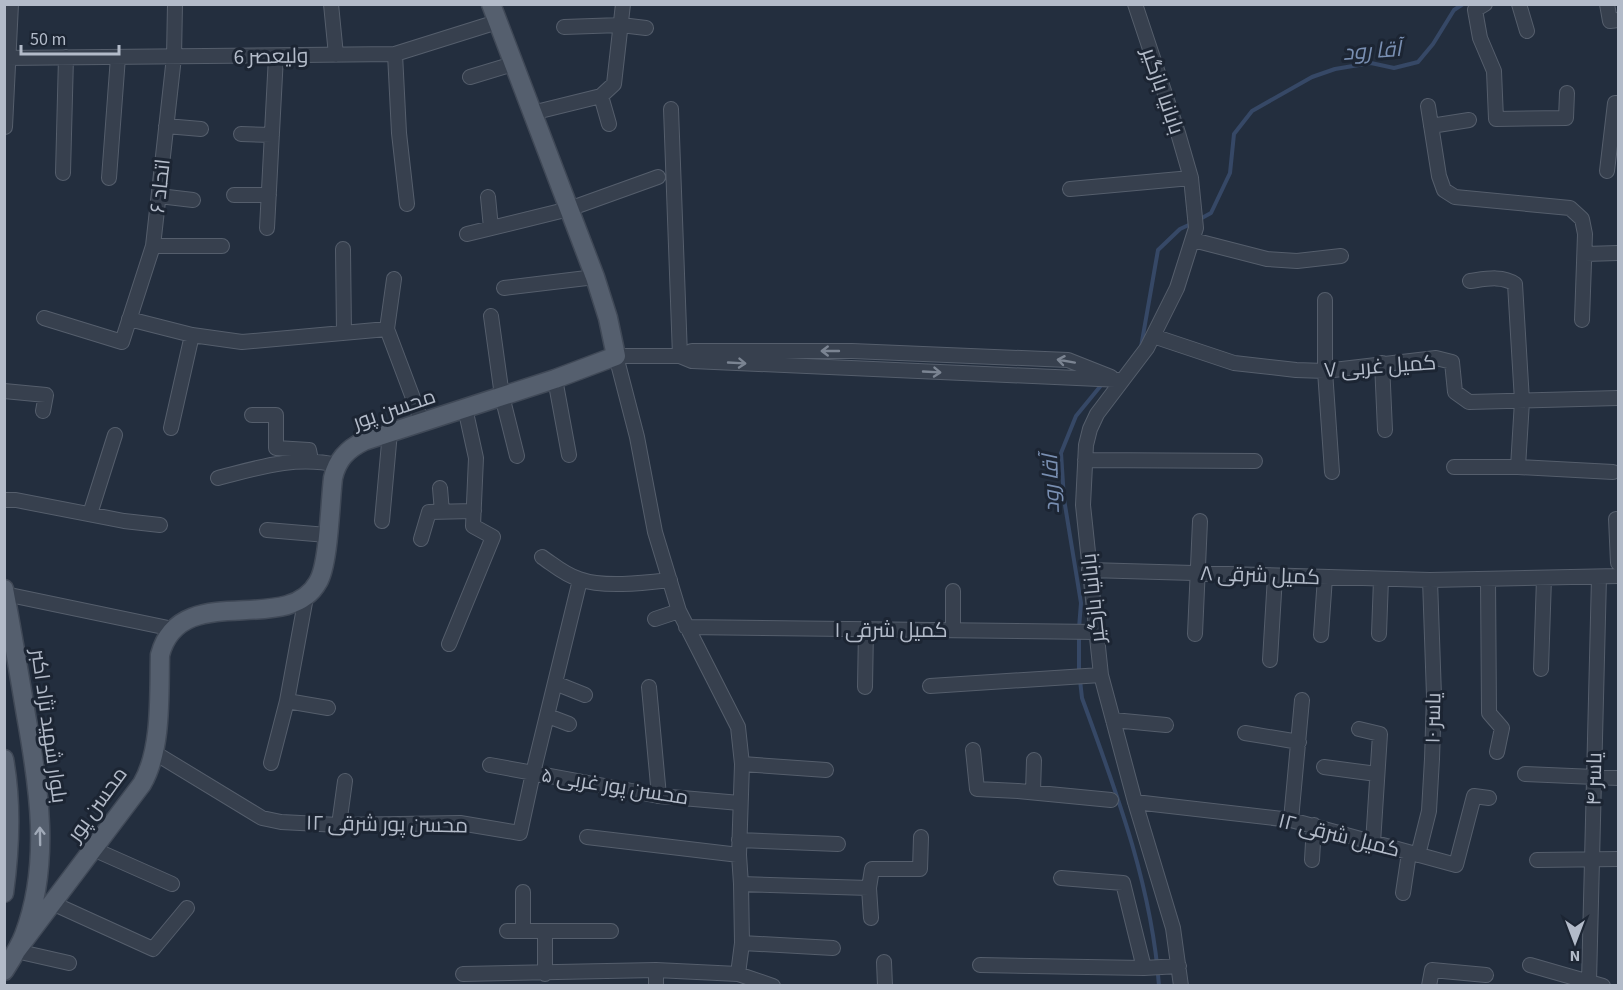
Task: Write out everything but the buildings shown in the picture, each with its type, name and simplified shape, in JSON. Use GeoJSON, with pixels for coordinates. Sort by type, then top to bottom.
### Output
{"type":"FeatureCollection","features":[{"type":"Feature","properties":{"kind":"main road"},"geometry":{"type":"LineString","coordinates":[[494,13],[595,277],[611,328],[616,356]]}},
{"type":"Feature","properties":{"kind":"main road","name":"محسن پور"},"geometry":{"type":"LineString","coordinates":[[337,465],[354,445],[555,379],[616,356]]}},
{"type":"Feature","properties":{"kind":"main road"},"geometry":{"type":"LineString","coordinates":[[173,629],[191,618],[288,606],[314,590],[323,572],[333,478],[337,465]]}},
{"type":"Feature","properties":{"kind":"main road","name":"بلوار شهید نژاد اکبر"},"geometry":{"type":"LineString","coordinates":[[4,971],[16,951],[30,914],[39,865],[39,793],[5,592]]}},
{"type":"Feature","properties":{"kind":"main road","name":"محسن پور"},"geometry":{"type":"LineString","coordinates":[[16,951],[142,784],[155,753],[160,655],[173,629]]}},
{"type":"Feature","properties":{"kind":"main road"},"geometry":{"type":"LineString","coordinates":[[4,759],[9,795],[9,859],[4,893]]}},
{"type":"Feature","properties":{"kind":"main road"},"geometry":{"type":"LineString","coordinates":[[39,865],[49,879],[60,882],[69,880]]}},
{"type":"Feature","properties":{"kind":"street"},"geometry":{"type":"LineString","coordinates":[[5,127],[6,58],[11,4]]}},
{"type":"Feature","properties":{"kind":"street","name":"اتحاد ۶"},"geometry":{"type":"LineString","coordinates":[[45,318],[122,342],[153,246],[174,57],[175,4]]}},
{"type":"Feature","properties":{"kind":"street"},"geometry":{"type":"LineString","coordinates":[[331,4],[336,55]]}},
{"type":"Feature","properties":{"kind":"street"},"geometry":{"type":"LineString","coordinates":[[532,113],[601,96],[614,84],[623,4]]}},
{"type":"Feature","properties":{"kind":"street","name":"بابانیا بازگیر"},"geometry":{"type":"LineString","coordinates":[[1135,4],[1191,178],[1194,234],[1177,288],[1147,348],[1097,414],[1090,429],[1086,445],[1083,505],[1101,675],[1135,802],[1173,928],[1160,967],[1181,986]]}},
{"type":"Feature","properties":{"kind":"street"},"geometry":{"type":"LineString","coordinates":[[1519,4],[1527,31]]}},
{"type":"Feature","properties":{"kind":"street"},"geometry":{"type":"LineString","coordinates":[[1607,4],[1614,20]]}},
{"type":"Feature","properties":{"kind":"street"},"geometry":{"type":"LineString","coordinates":[[1480,7],[1480,38],[1494,71],[1496,119],[1566,118],[1567,93]]}},
{"type":"Feature","properties":{"kind":"street","name":"ولیعصر 6"},"geometry":{"type":"LineString","coordinates":[[6,58],[396,54],[494,13]]}},
{"type":"Feature","properties":{"kind":"street"},"geometry":{"type":"LineString","coordinates":[[564,27],[621,25],[646,28]]}},
{"type":"Feature","properties":{"kind":"street"},"geometry":{"type":"LineString","coordinates":[[396,54],[399,133],[407,204]]}},
{"type":"Feature","properties":{"kind":"street"},"geometry":{"type":"LineString","coordinates":[[267,228],[276,56]]}},
{"type":"Feature","properties":{"kind":"street"},"geometry":{"type":"LineString","coordinates":[[63,173],[66,57]]}},
{"type":"Feature","properties":{"kind":"street"},"geometry":{"type":"LineString","coordinates":[[109,178],[118,57]]}},
{"type":"Feature","properties":{"kind":"street"},"geometry":{"type":"LineString","coordinates":[[471,77],[513,64]]}},
{"type":"Feature","properties":{"kind":"street"},"geometry":{"type":"LineString","coordinates":[[601,96],[609,123]]}},
{"type":"Feature","properties":{"kind":"street"},"geometry":{"type":"LineString","coordinates":[[1607,171],[1617,103]]}},
{"type":"Feature","properties":{"kind":"street"},"geometry":{"type":"LineString","coordinates":[[1428,106],[1439,176],[1444,190],[1455,196],[1570,208],[1582,219],[1585,234],[1582,320]]}},
{"type":"Feature","properties":{"kind":"street"},"geometry":{"type":"LineString","coordinates":[[671,109],[680,356]]}},
{"type":"Feature","properties":{"kind":"street"},"geometry":{"type":"LineString","coordinates":[[1431,126],[1469,120]]}},
{"type":"Feature","properties":{"kind":"street"},"geometry":{"type":"LineString","coordinates":[[166,126],[201,129]]}},
{"type":"Feature","properties":{"kind":"street"},"geometry":{"type":"LineString","coordinates":[[241,134],[272,135]]}},
{"type":"Feature","properties":{"kind":"street"},"geometry":{"type":"LineString","coordinates":[[467,234],[569,209],[658,177]]}},
{"type":"Feature","properties":{"kind":"street"},"geometry":{"type":"LineString","coordinates":[[1070,189],[1191,178]]}},
{"type":"Feature","properties":{"kind":"street"},"geometry":{"type":"LineString","coordinates":[[234,195],[269,195]]}},
{"type":"Feature","properties":{"kind":"street"},"geometry":{"type":"LineString","coordinates":[[159,196],[194,200]]}},
{"type":"Feature","properties":{"kind":"street"},"geometry":{"type":"LineString","coordinates":[[488,197],[491,228]]}},
{"type":"Feature","properties":{"kind":"street"},"geometry":{"type":"LineString","coordinates":[[1194,234],[1267,259],[1296,261],[1341,256]]}},
{"type":"Feature","properties":{"kind":"street"},"geometry":{"type":"LineString","coordinates":[[153,246],[222,246]]}},
{"type":"Feature","properties":{"kind":"street"},"geometry":{"type":"LineString","coordinates":[[343,249],[345,333]]}},
{"type":"Feature","properties":{"kind":"street"},"geometry":{"type":"LineString","coordinates":[[1585,254],[1618,253]]}},
{"type":"Feature","properties":{"kind":"street"},"geometry":{"type":"LineString","coordinates":[[504,288],[595,277]]}},
{"type":"Feature","properties":{"kind":"street"},"geometry":{"type":"LineString","coordinates":[[1470,281],[1499,278],[1515,284],[1522,401],[1518,467]]}},
{"type":"Feature","properties":{"kind":"street"},"geometry":{"type":"LineString","coordinates":[[394,279],[387,329],[422,422]]}},
{"type":"Feature","properties":{"kind":"street"},"geometry":{"type":"LineString","coordinates":[[1324,300],[1325,371],[1332,472]]}},
{"type":"Feature","properties":{"kind":"street"},"geometry":{"type":"LineString","coordinates":[[491,316],[502,396],[517,456]]}},
{"type":"Feature","properties":{"kind":"street"},"geometry":{"type":"LineString","coordinates":[[129,319],[192,335],[242,342],[387,329]]}},
{"type":"Feature","properties":{"kind":"street"},"geometry":{"type":"LineString","coordinates":[[171,428],[192,335]]}},
{"type":"Feature","properties":{"kind":"street","name":"کمیل غربی ۷"},"geometry":{"type":"LineString","coordinates":[[1153,336],[1234,363],[1296,370],[1325,371],[1436,358],[1452,362],[1455,392],[1469,402],[1618,398]]}},
{"type":"Feature","properties":{"kind":"street"},"geometry":{"type":"LineString","coordinates":[[738,974],[742,943],[739,840],[742,764],[738,727],[679,611],[655,532],[637,437],[616,356],[680,356],[692,351],[852,351],[1068,360],[1121,381]]}},
{"type":"Feature","properties":{"kind":"street"},"geometry":{"type":"LineString","coordinates":[[852,351],[852,369]]}},
{"type":"Feature","properties":{"kind":"street"},"geometry":{"type":"LineString","coordinates":[[680,356],[692,361],[1121,381]]}},
{"type":"Feature","properties":{"kind":"street"},"geometry":{"type":"LineString","coordinates":[[1382,363],[1385,430]]}},
{"type":"Feature","properties":{"kind":"street"},"geometry":{"type":"LineString","coordinates":[[555,379],[570,455]]}},
{"type":"Feature","properties":{"kind":"street"},"geometry":{"type":"LineString","coordinates":[[4,390],[46,395],[43,411]]}},
{"type":"Feature","properties":{"kind":"street"},"geometry":{"type":"LineString","coordinates":[[448,644],[493,537],[473,526],[476,458],[465,408]]}},
{"type":"Feature","properties":{"kind":"street"},"geometry":{"type":"LineString","coordinates":[[252,415],[276,415],[276,448],[309,450],[311,460]]}},
{"type":"Feature","properties":{"kind":"street"},"geometry":{"type":"LineString","coordinates":[[382,521],[390,432]]}},
{"type":"Feature","properties":{"kind":"street"},"geometry":{"type":"LineString","coordinates":[[90,514],[115,435]]}},
{"type":"Feature","properties":{"kind":"street"},"geometry":{"type":"LineString","coordinates":[[218,478],[271,464],[311,460],[337,465]]}},
{"type":"Feature","properties":{"kind":"street"},"geometry":{"type":"LineString","coordinates":[[1085,460],[1255,461]]}},
{"type":"Feature","properties":{"kind":"street"},"geometry":{"type":"LineString","coordinates":[[1454,467],[1518,467],[1613,472]]}},
{"type":"Feature","properties":{"kind":"street"},"geometry":{"type":"LineString","coordinates":[[440,488],[442,512]]}},
{"type":"Feature","properties":{"kind":"street"},"geometry":{"type":"LineString","coordinates":[[4,500],[16,500],[124,521],[160,525]]}},
{"type":"Feature","properties":{"kind":"street"},"geometry":{"type":"LineString","coordinates":[[421,539],[429,512],[474,511]]}},
{"type":"Feature","properties":{"kind":"street"},"geometry":{"type":"LineString","coordinates":[[1616,519],[1618,563]]}},
{"type":"Feature","properties":{"kind":"street"},"geometry":{"type":"LineString","coordinates":[[1195,634],[1200,521]]}},
{"type":"Feature","properties":{"kind":"street"},"geometry":{"type":"LineString","coordinates":[[267,530],[327,535]]}},
{"type":"Feature","properties":{"kind":"street"},"geometry":{"type":"LineString","coordinates":[[542,557],[580,580],[633,584],[670,580]]}},
{"type":"Feature","properties":{"kind":"street","name":"کمیل شرقی ۸"},"geometry":{"type":"LineString","coordinates":[[1089,570],[1430,580],[1618,576]]}},
{"type":"Feature","properties":{"kind":"street"},"geometry":{"type":"LineString","coordinates":[[1270,660],[1275,576]]}},
{"type":"Feature","properties":{"kind":"street"},"geometry":{"type":"LineString","coordinates":[[1321,635],[1325,577]]}},
{"type":"Feature","properties":{"kind":"street","name":"یاسر ۴"},"geometry":{"type":"LineString","coordinates":[[1589,982],[1599,577]]}},
{"type":"Feature","properties":{"kind":"street"},"geometry":{"type":"LineString","coordinates":[[1541,669],[1544,578]]}},
{"type":"Feature","properties":{"kind":"street"},"geometry":{"type":"LineString","coordinates":[[1379,634],[1381,579]]}},
{"type":"Feature","properties":{"kind":"street"},"geometry":{"type":"LineString","coordinates":[[1488,579],[1489,713],[1502,728],[1497,752]]}},
{"type":"Feature","properties":{"kind":"street","name":"محسن پور شرقی ۱۲"},"geometry":{"type":"LineString","coordinates":[[155,753],[262,818],[281,822],[339,825],[460,823],[520,833],[580,580]]}},
{"type":"Feature","properties":{"kind":"street","name":"یاسر ۱۰"},"geometry":{"type":"LineString","coordinates":[[1403,893],[1429,811],[1434,696],[1430,580]]}},
{"type":"Feature","properties":{"kind":"street"},"geometry":{"type":"LineString","coordinates":[[952,591],[953,630]]}},
{"type":"Feature","properties":{"kind":"street"},"geometry":{"type":"LineString","coordinates":[[5,592],[173,629]]}},
{"type":"Feature","properties":{"kind":"street"},"geometry":{"type":"LineString","coordinates":[[271,764],[287,701],[306,597]]}},
{"type":"Feature","properties":{"kind":"street"},"geometry":{"type":"LineString","coordinates":[[655,619],[679,611]]}},
{"type":"Feature","properties":{"kind":"street","name":"کمیل شرقی ۱"},"geometry":{"type":"LineString","coordinates":[[686,627],[1095,632]]}},
{"type":"Feature","properties":{"kind":"street"},"geometry":{"type":"LineString","coordinates":[[865,687],[866,629]]}},
{"type":"Feature","properties":{"kind":"street"},"geometry":{"type":"LineString","coordinates":[[930,686],[1101,675]]}},
{"type":"Feature","properties":{"kind":"street"},"geometry":{"type":"LineString","coordinates":[[555,683],[585,695]]}},
{"type":"Feature","properties":{"kind":"street"},"geometry":{"type":"LineString","coordinates":[[649,687],[659,796]]}},
{"type":"Feature","properties":{"kind":"street"},"geometry":{"type":"LineString","coordinates":[[1291,820],[1302,700]]}},
{"type":"Feature","properties":{"kind":"street"},"geometry":{"type":"LineString","coordinates":[[287,701],[328,708]]}},
{"type":"Feature","properties":{"kind":"street"},"geometry":{"type":"LineString","coordinates":[[548,716],[569,724]]}},
{"type":"Feature","properties":{"kind":"street"},"geometry":{"type":"LineString","coordinates":[[1113,720],[1167,725]]}},
{"type":"Feature","properties":{"kind":"street"},"geometry":{"type":"LineString","coordinates":[[1359,729],[1380,734],[1373,843]]}},
{"type":"Feature","properties":{"kind":"street"},"geometry":{"type":"LineString","coordinates":[[1245,734],[1299,742]]}},
{"type":"Feature","properties":{"kind":"street"},"geometry":{"type":"LineString","coordinates":[[973,750],[977,789],[1111,800]]}},
{"type":"Feature","properties":{"kind":"street"},"geometry":{"type":"LineString","coordinates":[[1033,792],[1034,760]]}},
{"type":"Feature","properties":{"kind":"street"},"geometry":{"type":"LineString","coordinates":[[742,764],[826,770]]}},
{"type":"Feature","properties":{"kind":"street","name":"محسن پور غربی ۵"},"geometry":{"type":"LineString","coordinates":[[490,765],[659,796],[740,803]]}},
{"type":"Feature","properties":{"kind":"street"},"geometry":{"type":"LineString","coordinates":[[1324,767],[1377,774]]}},
{"type":"Feature","properties":{"kind":"street"},"geometry":{"type":"LineString","coordinates":[[1525,774],[1618,778]]}},
{"type":"Feature","properties":{"kind":"street"},"geometry":{"type":"LineString","coordinates":[[339,825],[345,781]]}},
{"type":"Feature","properties":{"kind":"street","name":"کمیل شرقی ۱۲"},"geometry":{"type":"LineString","coordinates":[[1135,802],[1291,820],[1456,865],[1474,796],[1489,798]]}},
{"type":"Feature","properties":{"kind":"street"},"geometry":{"type":"LineString","coordinates":[[1312,860],[1314,825]]}},
{"type":"Feature","properties":{"kind":"street"},"geometry":{"type":"LineString","coordinates":[[587,837],[739,855]]}},
{"type":"Feature","properties":{"kind":"street"},"geometry":{"type":"LineString","coordinates":[[871,918],[869,888],[872,869],[920,870],[921,837]]}},
{"type":"Feature","properties":{"kind":"street"},"geometry":{"type":"LineString","coordinates":[[739,840],[838,844]]}},
{"type":"Feature","properties":{"kind":"street"},"geometry":{"type":"LineString","coordinates":[[93,849],[172,884]]}},
{"type":"Feature","properties":{"kind":"street"},"geometry":{"type":"LineString","coordinates":[[1537,860],[1618,859]]}},
{"type":"Feature","properties":{"kind":"street"},"geometry":{"type":"LineString","coordinates":[[980,965],[1160,967],[1123,883],[1061,878]]}},
{"type":"Feature","properties":{"kind":"street"},"geometry":{"type":"LineString","coordinates":[[741,884],[869,888]]}},
{"type":"Feature","properties":{"kind":"street"},"geometry":{"type":"LineString","coordinates":[[523,892],[523,931]]}},
{"type":"Feature","properties":{"kind":"street"},"geometry":{"type":"LineString","coordinates":[[52,903],[153,949],[187,908]]}},
{"type":"Feature","properties":{"kind":"street"},"geometry":{"type":"LineString","coordinates":[[507,931],[611,931]]}},
{"type":"Feature","properties":{"kind":"street"},"geometry":{"type":"LineString","coordinates":[[545,931],[545,974]]}},
{"type":"Feature","properties":{"kind":"street"},"geometry":{"type":"LineString","coordinates":[[742,943],[833,948]]}},
{"type":"Feature","properties":{"kind":"street"},"geometry":{"type":"LineString","coordinates":[[16,951],[69,963]]}},
{"type":"Feature","properties":{"kind":"street"},"geometry":{"type":"LineString","coordinates":[[884,962],[885,986]]}},
{"type":"Feature","properties":{"kind":"street"},"geometry":{"type":"LineString","coordinates":[[1530,965],[1603,986]]}},
{"type":"Feature","properties":{"kind":"street"},"geometry":{"type":"LineString","coordinates":[[656,970],[656,986]]}},
{"type":"Feature","properties":{"kind":"street"},"geometry":{"type":"LineString","coordinates":[[464,974],[656,970],[738,974],[773,986]]}},
{"type":"Feature","properties":{"kind":"street"},"geometry":{"type":"LineString","coordinates":[[1429,986],[1432,970],[1486,975]]}},
{"type":"Feature","properties":{"kind":"waterway","name":"آقا رود"},"geometry":{"type":"LineString","coordinates":[[1200,219],[1211,213],[1230,173],[1234,134],[1252,111],[1312,77],[1335,69],[1371,63],[1394,68],[1418,62],[1433,44],[1454,10],[1463,4]]}},
{"type":"Feature","properties":{"kind":"waterway","name":"آقا رود"},"geometry":{"type":"LineString","coordinates":[[1141,347],[1158,250],[1180,229],[1193,223]]}},
{"type":"Feature","properties":{"kind":"waterway","name":"آقا رود"},"geometry":{"type":"LineString","coordinates":[[1079,628],[1081,603],[1064,499],[1061,453],[1076,416],[1103,383]]}},
{"type":"Feature","properties":{"kind":"waterway","name":"آقا رود"},"geometry":{"type":"LineString","coordinates":[[1079,636],[1079,673]]}},
{"type":"Feature","properties":{"kind":"waterway","name":"آقا رود"},"geometry":{"type":"LineString","coordinates":[[1080,680],[1082,698],[1131,839],[1141,875],[1149,912],[1159,986]]}}]}
